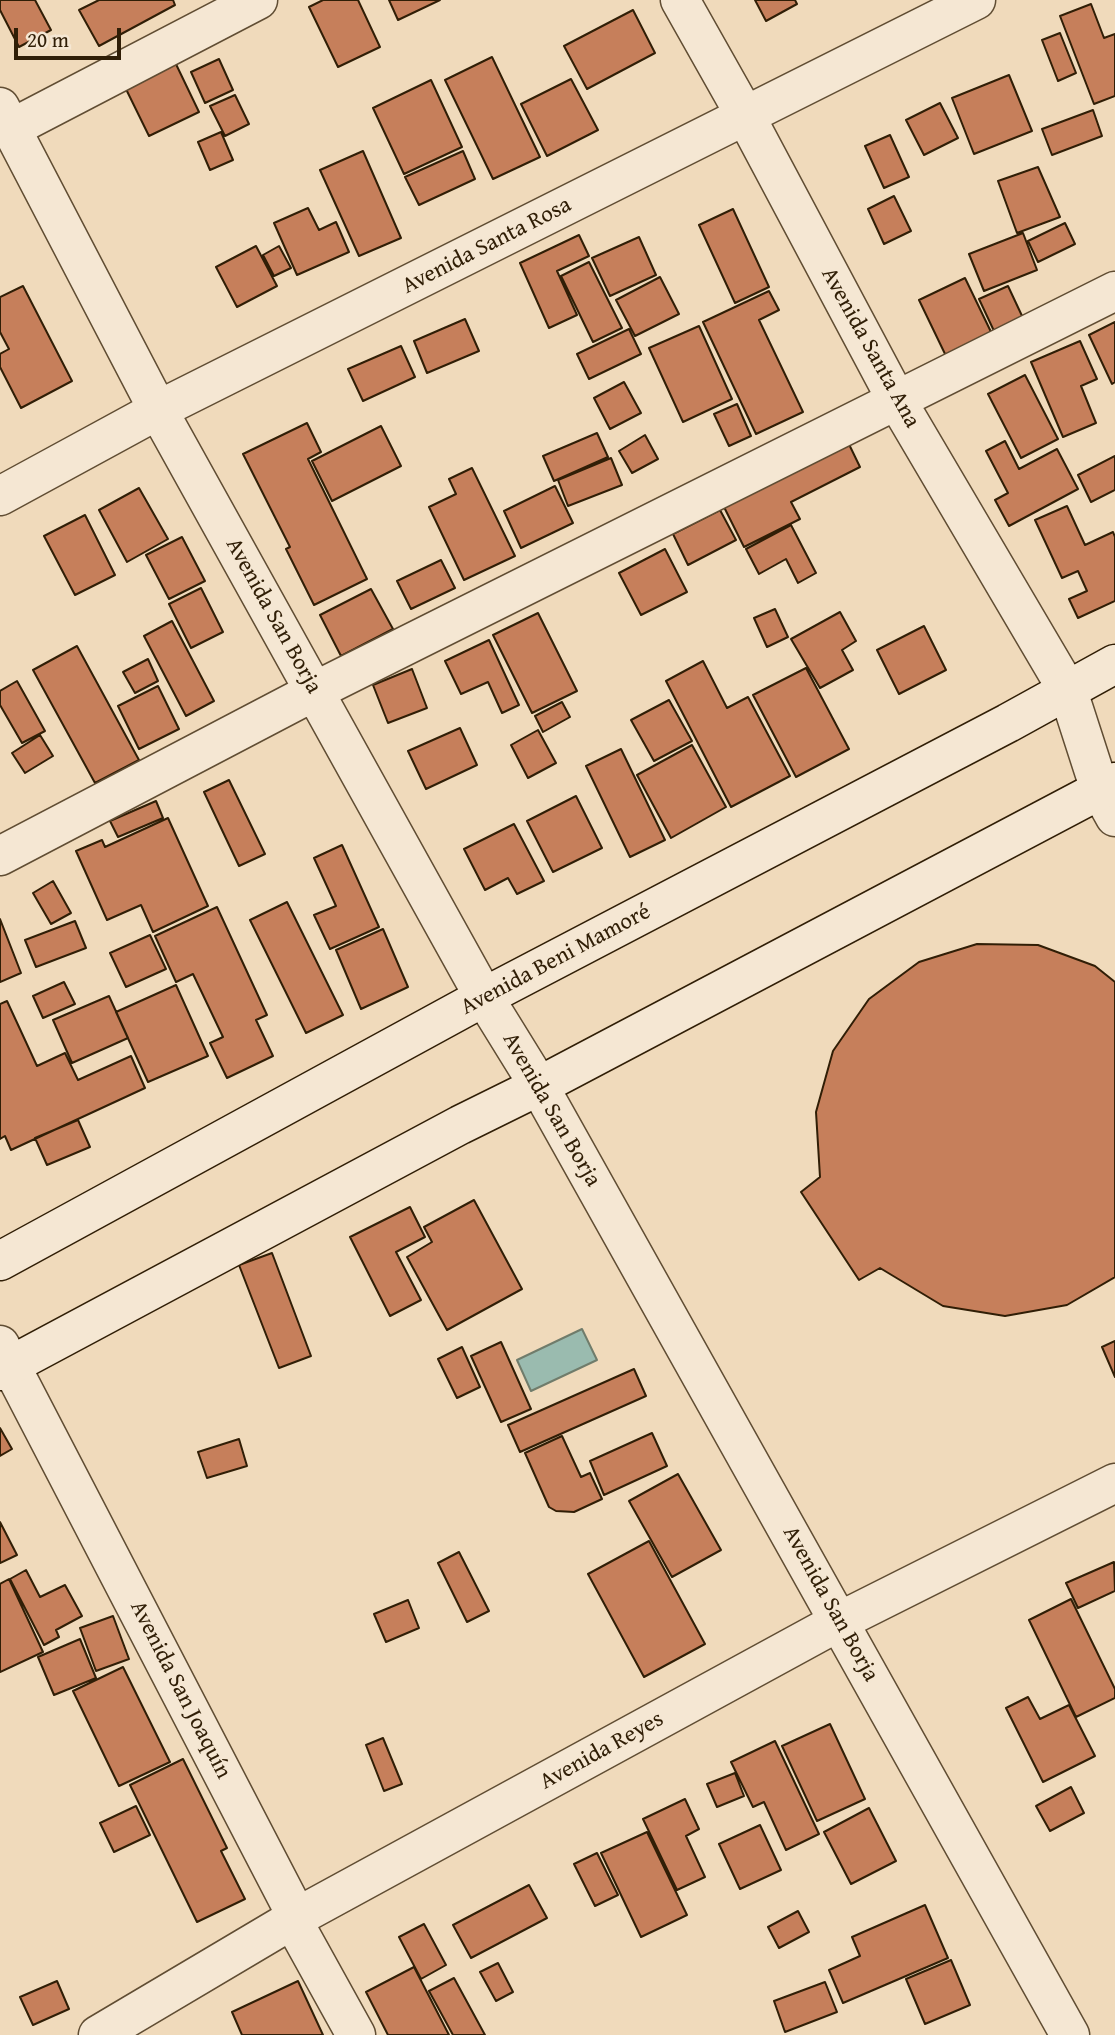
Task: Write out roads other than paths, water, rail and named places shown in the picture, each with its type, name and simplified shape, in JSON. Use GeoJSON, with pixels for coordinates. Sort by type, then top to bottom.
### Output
{"type":"FeatureCollection","features":[{"type":"Feature","properties":{"kind":"street"},"geometry":{"type":"LineString","coordinates":[[6,117],[258,0]]}},
{"type":"Feature","properties":{"kind":"street","name":"Avenida Santa Ana"},"geometry":{"type":"LineString","coordinates":[[680,0],[746,117],[896,399],[1068,691],[1110,796]]}},
{"type":"Feature","properties":{"kind":"street","name":"Avenida Santa Rosa"},"geometry":{"type":"LineString","coordinates":[[0,496],[158,410],[976,0]]}},
{"type":"Feature","properties":{"kind":"street","name":"Avenida San Borja"},"geometry":{"type":"LineString","coordinates":[[6,117],[158,410],[484,997],[539,1086],[1070,2035]]}},
{"type":"Feature","properties":{"kind":"street"},"geometry":{"type":"LineString","coordinates":[[0,856],[315,691],[1115,291]]}},
{"type":"Feature","properties":{"kind":"street","name":"Avenida Beni Mamoré"},"geometry":{"type":"LineString","coordinates":[[0,1261],[484,997],[1115,664]]}},
{"type":"Feature","properties":{"kind":"street","name":"Avenida Santa Ana"},"geometry":{"type":"LineString","coordinates":[[1068,691],[1115,740]]}},
{"type":"Feature","properties":{"kind":"street"},"geometry":{"type":"LineString","coordinates":[[4,1361],[447,1131],[1110,796]]}},
{"type":"Feature","properties":{"kind":"street","name":"Avenida San Joaquín"},"geometry":{"type":"LineString","coordinates":[[4,1361],[356,2035]]}},
{"type":"Feature","properties":{"kind":"street","name":"Avenida Reyes"},"geometry":{"type":"LineString","coordinates":[[98,2035],[1115,1483]]}},
{"type":"Feature","properties":{"kind":"street","name":"Avenida Reyes"},"geometry":{"type":"LineString","coordinates":[[845,1630],[1115,1501]]}},
{"type":"Feature","properties":{"kind":"street","name":"Avenida Reyes"},"geometry":{"type":"LineString","coordinates":[[130,2035],[298,1925]]}},
{"type":"Feature","properties":{"kind":"water"},"geometry":{"type":"Polygon","coordinates":[[[582,1329],[597,1360],[531,1391],[517,1360],[582,1329]]]}}]}
